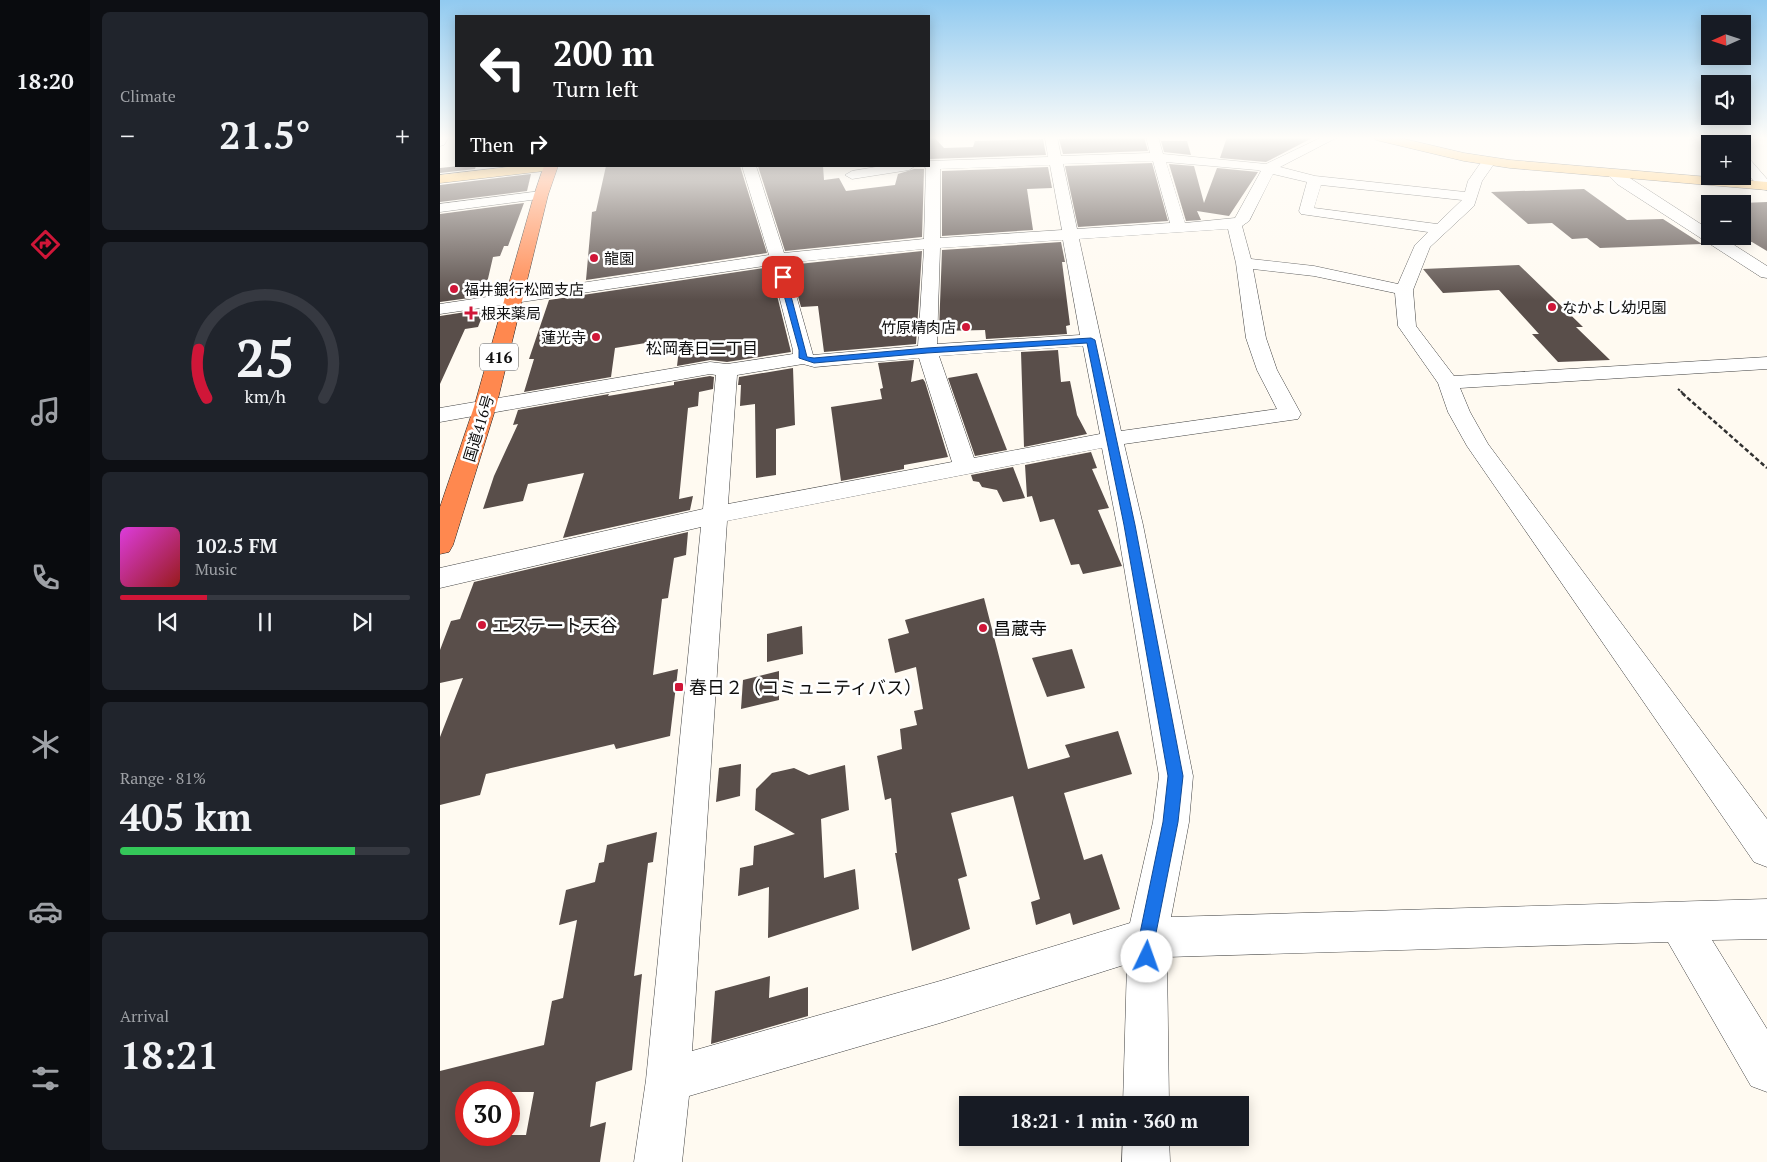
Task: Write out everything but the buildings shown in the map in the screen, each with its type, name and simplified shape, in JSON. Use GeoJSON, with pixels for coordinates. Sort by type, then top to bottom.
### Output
{"type":"FeatureCollection","features":[{"type":"Feature","properties":{"kind":"highway","name":"国道416号"},"geometry":{"type":"LineString","coordinates":[[440,545],[485,407],[542,191]]}},
{"type":"Feature","properties":{"kind":"street"},"geometry":{"type":"LineString","coordinates":[[757,191],[778,259],[803,350],[803,358]]}},
{"type":"Feature","properties":{"kind":"street"},"geometry":{"type":"LineString","coordinates":[[931,191],[932,242],[927,351],[965,467]]}},
{"type":"Feature","properties":{"kind":"street"},"geometry":{"type":"LineString","coordinates":[[1063,191],[1091,340],[1130,525],[1176,776],[1171,822],[1147,938],[1146,1096]]}},
{"type":"Feature","properties":{"kind":"street"},"geometry":{"type":"LineString","coordinates":[[1168,191],[1179,228]]}},
{"type":"Feature","properties":{"kind":"street"},"geometry":{"type":"LineString","coordinates":[[440,309],[778,259],[932,242],[1234,224],[1241,221],[1257,191]]}},
{"type":"Feature","properties":{"kind":"street"},"geometry":{"type":"LineString","coordinates":[[1312,191],[1306,211],[1441,229]]}},
{"type":"Feature","properties":{"kind":"street"},"geometry":{"type":"LineString","coordinates":[[1472,191],[1469,203],[1423,244],[1404,290],[1407,326],[1448,383],[1459,412],[1478,446],[1767,849]]}},
{"type":"Feature","properties":{"kind":"street"},"geometry":{"type":"LineString","coordinates":[[1638,191],[1767,273]]}},
{"type":"Feature","properties":{"kind":"street"},"geometry":{"type":"LineString","coordinates":[[440,208],[541,195]]}},
{"type":"Feature","properties":{"kind":"street"},"geometry":{"type":"LineString","coordinates":[[440,578],[714,515],[1112,438],[1290,414],[1267,370],[1256,338],[1244,263],[1234,224]]}},
{"type":"Feature","properties":{"kind":"street"},"geometry":{"type":"LineString","coordinates":[[1244,263],[1314,271],[1404,290]]}},
{"type":"Feature","properties":{"kind":"street"},"geometry":{"type":"LineString","coordinates":[[440,415],[710,368],[727,370],[803,358],[814,361],[1091,340]]}},
{"type":"Feature","properties":{"kind":"street"},"geometry":{"type":"LineString","coordinates":[[1448,383],[1767,364]]}},
{"type":"Feature","properties":{"kind":"street"},"geometry":{"type":"LineString","coordinates":[[658,1162],[668,1080],[727,370]]}},
{"type":"Feature","properties":{"kind":"street"},"geometry":{"type":"LineString","coordinates":[[668,1080],[940,1002],[1147,938],[1767,919]]}},
{"type":"Feature","properties":{"kind":"street"},"geometry":{"type":"LineString","coordinates":[[1678,921],[1767,1070]]}},
{"type":"Feature","properties":{"kind":"street"},"geometry":{"type":"LineString","coordinates":[[1146,1146],[1146,1162]]}},
{"type":"Feature","properties":{"kind":"path"},"geometry":{"type":"LineString","coordinates":[[1657,370],[1767,468]]}},
{"type":"Feature","properties":{"kind":"place","name":"龍園"},"geometry":{"type":"Point","coordinates":[594,258]}},
{"type":"Feature","properties":{"kind":"place","name":"福井銀行松岡支店"},"geometry":{"type":"Point","coordinates":[454,289]}},
{"type":"Feature","properties":{"kind":"place","name":"なかよし幼児園"},"geometry":{"type":"Point","coordinates":[1552,307]}},
{"type":"Feature","properties":{"kind":"place","name":"根来薬局"},"geometry":{"type":"Point","coordinates":[471,313]}},
{"type":"Feature","properties":{"kind":"place","name":"竹原精肉店"},"geometry":{"type":"Point","coordinates":[966,327]}},
{"type":"Feature","properties":{"kind":"place","name":"蓮光寺"},"geometry":{"type":"Point","coordinates":[596,337]}},
{"type":"Feature","properties":{"kind":"place","name":"エステート天谷"},"geometry":{"type":"Point","coordinates":[482,625]}},
{"type":"Feature","properties":{"kind":"place","name":"昌蔵寺"},"geometry":{"type":"Point","coordinates":[983,628]}},
{"type":"Feature","properties":{"kind":"place","name":"春日２（コミュニティバス）"},"geometry":{"type":"Point","coordinates":[679,687]}},
{"type":"Feature","properties":{"kind":"district","name":"松岡春日二丁目"},"geometry":{"type":"Point","coordinates":[702,348]}},
{"type":"Feature","properties":{"kind":"route"},"geometry":{"type":"LineString","coordinates":[[783,277],[803,350],[803,358],[814,361],[1091,340],[1130,525],[1176,776],[1171,822],[1147,938],[1147,957]]}}]}
